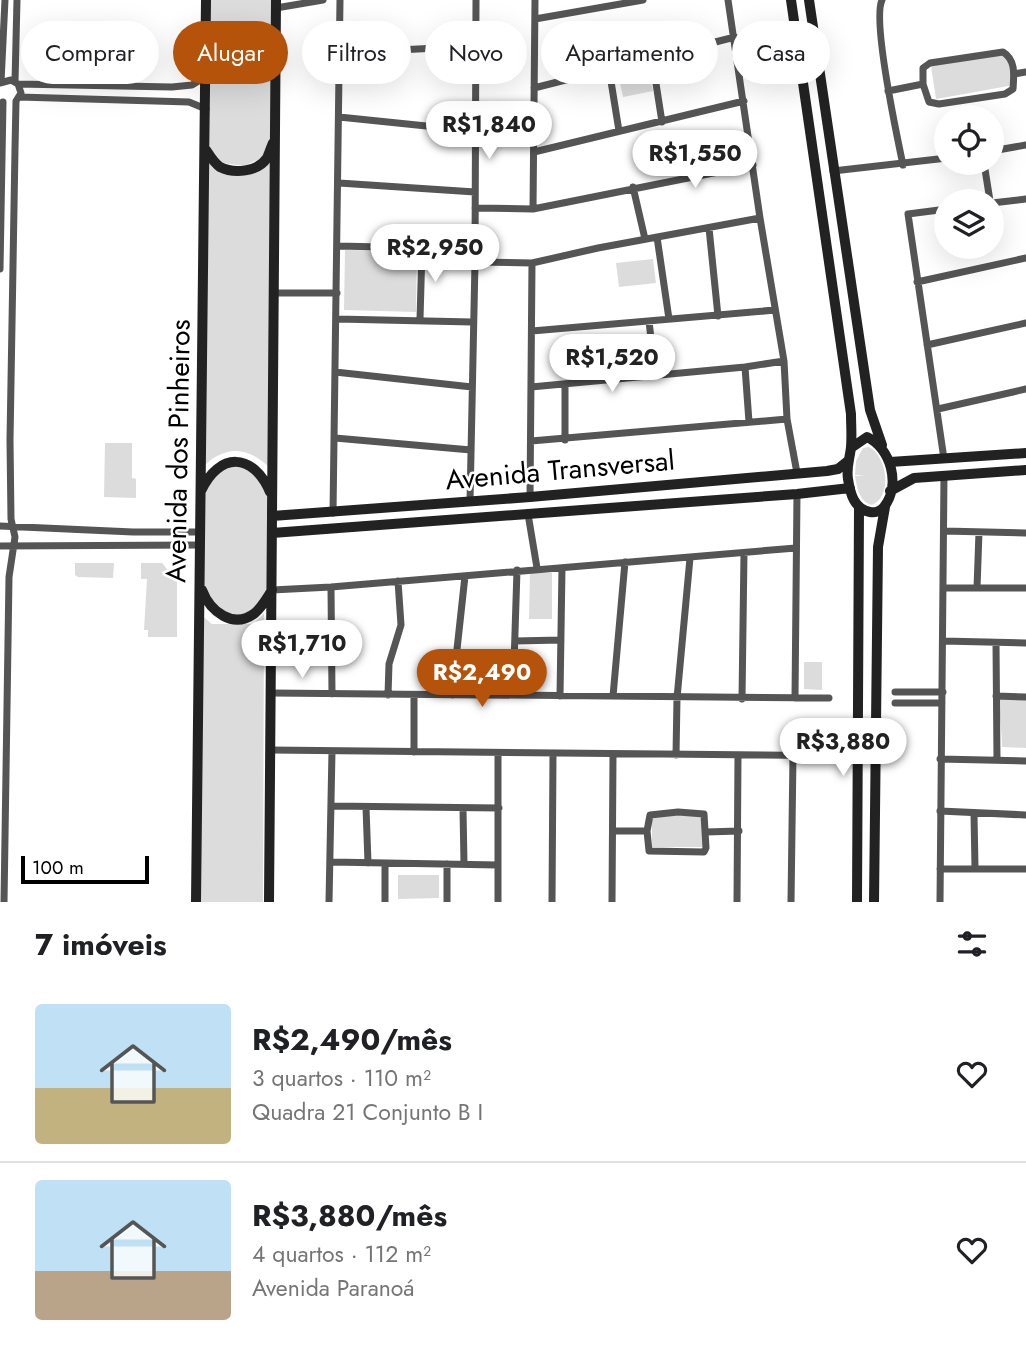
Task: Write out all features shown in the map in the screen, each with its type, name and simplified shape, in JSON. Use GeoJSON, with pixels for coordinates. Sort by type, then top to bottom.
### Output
{"type":"FeatureCollection","features":[{"type":"Feature","properties":{"kind":"street"},"geometry":{"type":"LineString","coordinates":[[1,83],[5,0]]}},
{"type":"Feature","properties":{"kind":"street"},"geometry":{"type":"LineString","coordinates":[[4,902],[2,887],[9,577],[13,545],[10,440],[14,190],[20,88],[17,83],[17,0]]}},
{"type":"Feature","properties":{"kind":"street","name":"Avenida dos Pinheiros"},"geometry":{"type":"LineString","coordinates":[[206,0],[206,21]]}},
{"type":"Feature","properties":{"kind":"street"},"geometry":{"type":"LineString","coordinates":[[269,902],[276,4],[323,0]]}},
{"type":"Feature","properties":{"kind":"street"},"geometry":{"type":"LineString","coordinates":[[340,0],[340,21]]}},
{"type":"Feature","properties":{"kind":"street"},"geometry":{"type":"LineString","coordinates":[[476,0],[476,21]]}},
{"type":"Feature","properties":{"kind":"street"},"geometry":{"type":"LineString","coordinates":[[533,209],[535,0]]}},
{"type":"Feature","properties":{"kind":"street"},"geometry":{"type":"LineString","coordinates":[[535,19],[643,0]]}},
{"type":"Feature","properties":{"kind":"street"},"geometry":{"type":"LineString","coordinates":[[728,0],[732,21]]}},
{"type":"Feature","properties":{"kind":"street"},"geometry":{"type":"LineString","coordinates":[[882,0],[879,14],[888,91],[903,165]]}},
{"type":"Feature","properties":{"kind":"street"},"geometry":{"type":"LineString","coordinates":[[857,902],[859,508],[850,488],[848,461],[851,448],[851,414],[792,4],[801,1],[809,2],[870,410],[890,462],[890,491],[884,506],[878,547],[874,902]]}},
{"type":"Feature","properties":{"kind":"street"},"geometry":{"type":"LineString","coordinates":[[1003,52],[1010,56],[1014,74],[1013,89],[1005,94],[939,104],[929,102],[921,71],[930,63],[1003,52]]}},
{"type":"Feature","properties":{"kind":"street"},"geometry":{"type":"LineString","coordinates":[[1014,74],[1026,72]]}},
{"type":"Feature","properties":{"kind":"street"},"geometry":{"type":"LineString","coordinates":[[1,83],[6,80],[17,83],[172,87],[194,84]]}},
{"type":"Feature","properties":{"kind":"street","name":"Avenida dos Pinheiros"},"geometry":{"type":"LineString","coordinates":[[196,902],[205,84]]}},
{"type":"Feature","properties":{"kind":"street"},"geometry":{"type":"LineString","coordinates":[[333,513],[339,84]]}},
{"type":"Feature","properties":{"kind":"street"},"geometry":{"type":"LineString","coordinates":[[470,501],[476,84]]}},
{"type":"Feature","properties":{"kind":"street"},"geometry":{"type":"LineString","coordinates":[[534,88],[550,84]]}},
{"type":"Feature","properties":{"kind":"street"},"geometry":{"type":"LineString","coordinates":[[611,84],[619,131]]}},
{"type":"Feature","properties":{"kind":"street"},"geometry":{"type":"LineString","coordinates":[[656,84],[662,122]]}},
{"type":"Feature","properties":{"kind":"street"},"geometry":{"type":"LineString","coordinates":[[742,84],[784,361],[787,419],[797,473]]}},
{"type":"Feature","properties":{"kind":"street"},"geometry":{"type":"LineString","coordinates":[[888,91],[923,84]]}},
{"type":"Feature","properties":{"kind":"street"},"geometry":{"type":"LineString","coordinates":[[0,269],[1,100],[8,103],[18,99],[189,102],[207,109]]}},
{"type":"Feature","properties":{"kind":"street"},"geometry":{"type":"LineString","coordinates":[[534,152],[744,101]]}},
{"type":"Feature","properties":{"kind":"street"},"geometry":{"type":"LineString","coordinates":[[339,117],[475,131]]}},
{"type":"Feature","properties":{"kind":"street"},"geometry":{"type":"LineString","coordinates":[[206,138],[206,151],[214,162],[232,170],[246,171],[267,159],[275,136]]}},
{"type":"Feature","properties":{"kind":"street"},"geometry":{"type":"LineString","coordinates":[[1004,149],[1026,145]]}},
{"type":"Feature","properties":{"kind":"street"},"geometry":{"type":"LineString","coordinates":[[813,152],[826,156],[831,151]]}},
{"type":"Feature","properties":{"kind":"street"},"geometry":{"type":"LineString","coordinates":[[833,171],[934,160]]}},
{"type":"Feature","properties":{"kind":"street"},"geometry":{"type":"LineString","coordinates":[[475,208],[533,209],[753,165]]}},
{"type":"Feature","properties":{"kind":"street"},"geometry":{"type":"LineString","coordinates":[[339,183],[475,192]]}},
{"type":"Feature","properties":{"kind":"street"},"geometry":{"type":"LineString","coordinates":[[633,187],[645,239]]}},
{"type":"Feature","properties":{"kind":"street"},"geometry":{"type":"LineString","coordinates":[[1,190],[14,190]]}},
{"type":"Feature","properties":{"kind":"street"},"geometry":{"type":"LineString","coordinates":[[1004,201],[1026,199]]}},
{"type":"Feature","properties":{"kind":"street"},"geometry":{"type":"LineString","coordinates":[[934,211],[908,214],[944,459]]}},
{"type":"Feature","properties":{"kind":"street"},"geometry":{"type":"LineString","coordinates":[[824,218],[835,215],[841,218]]}},
{"type":"Feature","properties":{"kind":"street"},"geometry":{"type":"LineString","coordinates":[[475,262],[532,262],[760,218]]}},
{"type":"Feature","properties":{"kind":"street"},"geometry":{"type":"LineString","coordinates":[[709,228],[718,316]]}},
{"type":"Feature","properties":{"kind":"street"},"geometry":{"type":"LineString","coordinates":[[657,237],[669,319]]}},
{"type":"Feature","properties":{"kind":"street"},"geometry":{"type":"LineString","coordinates":[[337,246],[475,249]]}},
{"type":"Feature","properties":{"kind":"street"},"geometry":{"type":"LineString","coordinates":[[419,319],[422,248]]}},
{"type":"Feature","properties":{"kind":"street"},"geometry":{"type":"LineString","coordinates":[[917,282],[1026,258]]}},
{"type":"Feature","properties":{"kind":"street"},"geometry":{"type":"LineString","coordinates":[[530,497],[532,262]]}},
{"type":"Feature","properties":{"kind":"street"},"geometry":{"type":"LineString","coordinates":[[274,293],[337,293]]}},
{"type":"Feature","properties":{"kind":"street"},"geometry":{"type":"LineString","coordinates":[[533,331],[775,310]]}},
{"type":"Feature","properties":{"kind":"street"},"geometry":{"type":"LineString","coordinates":[[337,318],[472,322]]}},
{"type":"Feature","properties":{"kind":"street"},"geometry":{"type":"LineString","coordinates":[[649,321],[655,375]]}},
{"type":"Feature","properties":{"kind":"street"},"geometry":{"type":"LineString","coordinates":[[927,345],[1026,323]]}},
{"type":"Feature","properties":{"kind":"street"},"geometry":{"type":"LineString","coordinates":[[531,387],[784,361]]}},
{"type":"Feature","properties":{"kind":"street"},"geometry":{"type":"LineString","coordinates":[[745,367],[749,422]]}},
{"type":"Feature","properties":{"kind":"street"},"geometry":{"type":"LineString","coordinates":[[335,372],[472,387]]}},
{"type":"Feature","properties":{"kind":"street"},"geometry":{"type":"LineString","coordinates":[[565,385],[565,440]]}},
{"type":"Feature","properties":{"kind":"street"},"geometry":{"type":"LineString","coordinates":[[938,409],[1026,389]]}},
{"type":"Feature","properties":{"kind":"street"},"geometry":{"type":"LineString","coordinates":[[531,441],[787,419]]}},
{"type":"Feature","properties":{"kind":"street"},"geometry":{"type":"LineString","coordinates":[[851,448],[867,437],[878,442],[884,449]]}},
{"type":"Feature","properties":{"kind":"street"},"geometry":{"type":"LineString","coordinates":[[335,438],[471,450]]}},
{"type":"Feature","properties":{"kind":"street"},"geometry":{"type":"LineString","coordinates":[[0,440],[10,440]]}},
{"type":"Feature","properties":{"kind":"street"},"geometry":{"type":"LineString","coordinates":[[890,462],[1026,453]]}},
{"type":"Feature","properties":{"kind":"street"},"geometry":{"type":"LineString","coordinates":[[1007,454],[1017,460],[1015,469],[1007,471]]}},
{"type":"Feature","properties":{"kind":"street","name":"Avenida Transversal"},"geometry":{"type":"LineString","coordinates":[[272,516],[674,485],[838,469],[848,461]]}},
{"type":"Feature","properties":{"kind":"street"},"geometry":{"type":"LineString","coordinates":[[199,496],[207,478],[216,468],[226,463],[238,462],[249,464],[259,472],[273,499]]}},
{"type":"Feature","properties":{"kind":"street"},"geometry":{"type":"LineString","coordinates":[[890,491],[914,478],[1026,470]]}},
{"type":"Feature","properties":{"kind":"street"},"geometry":{"type":"LineString","coordinates":[[940,902],[944,475]]}},
{"type":"Feature","properties":{"kind":"street"},"geometry":{"type":"LineString","coordinates":[[697,482],[692,490],[700,501]]}},
{"type":"Feature","properties":{"kind":"street"},"geometry":{"type":"LineString","coordinates":[[674,485],[680,491],[676,502]]}},
{"type":"Feature","properties":{"kind":"street","name":"Avenida Transversal"},"geometry":{"type":"LineString","coordinates":[[272,533],[850,488]]}},
{"type":"Feature","properties":{"kind":"street"},"geometry":{"type":"LineString","coordinates":[[795,698],[797,494]]}},
{"type":"Feature","properties":{"kind":"street"},"geometry":{"type":"LineString","coordinates":[[454,501],[444,507],[444,515],[455,520]]}},
{"type":"Feature","properties":{"kind":"street"},"geometry":{"type":"LineString","coordinates":[[423,504],[432,509],[427,523]]}},
{"type":"Feature","properties":{"kind":"street"},"geometry":{"type":"LineString","coordinates":[[859,508],[874,513],[884,506]]}},
{"type":"Feature","properties":{"kind":"street"},"geometry":{"type":"LineString","coordinates":[[527,514],[537,568]]}},
{"type":"Feature","properties":{"kind":"street"},"geometry":{"type":"LineString","coordinates":[[0,526],[199,532]]}},
{"type":"Feature","properties":{"kind":"street"},"geometry":{"type":"LineString","coordinates":[[944,531],[1026,533]]}},
{"type":"Feature","properties":{"kind":"street"},"geometry":{"type":"LineString","coordinates":[[977,588],[979,532]]}},
{"type":"Feature","properties":{"kind":"street"},"geometry":{"type":"LineString","coordinates":[[0,546],[200,545]]}},
{"type":"Feature","properties":{"kind":"street"},"geometry":{"type":"LineString","coordinates":[[272,590],[796,548]]}},
{"type":"Feature","properties":{"kind":"street"},"geometry":{"type":"LineString","coordinates":[[742,699],[744,552]]}},
{"type":"Feature","properties":{"kind":"street"},"geometry":{"type":"LineString","coordinates":[[676,755],[677,698],[690,558]]}},
{"type":"Feature","properties":{"kind":"street"},"geometry":{"type":"LineString","coordinates":[[612,696],[625,562]]}},
{"type":"Feature","properties":{"kind":"street"},"geometry":{"type":"LineString","coordinates":[[560,696],[562,568]]}},
{"type":"Feature","properties":{"kind":"street"},"geometry":{"type":"LineString","coordinates":[[513,695],[517,570]]}},
{"type":"Feature","properties":{"kind":"street"},"geometry":{"type":"LineString","coordinates":[[452,695],[465,576]]}},
{"type":"Feature","properties":{"kind":"street"},"geometry":{"type":"LineString","coordinates":[[388,695],[389,664],[401,625],[398,581]]}},
{"type":"Feature","properties":{"kind":"street"},"geometry":{"type":"LineString","coordinates":[[199,583],[212,609],[222,617],[233,619],[255,613],[272,590]]}},
{"type":"Feature","properties":{"kind":"street"},"geometry":{"type":"LineString","coordinates":[[331,587],[332,694]]}},
{"type":"Feature","properties":{"kind":"street"},"geometry":{"type":"LineString","coordinates":[[943,588],[1026,588]]}},
{"type":"Feature","properties":{"kind":"street"},"geometry":{"type":"LineString","coordinates":[[0,636],[9,636]]}},
{"type":"Feature","properties":{"kind":"street"},"geometry":{"type":"LineString","coordinates":[[515,641],[561,640]]}},
{"type":"Feature","properties":{"kind":"street"},"geometry":{"type":"LineString","coordinates":[[943,641],[1026,643]]}},
{"type":"Feature","properties":{"kind":"street"},"geometry":{"type":"LineString","coordinates":[[996,643],[997,760]]}},
{"type":"Feature","properties":{"kind":"street"},"geometry":{"type":"LineString","coordinates":[[895,692],[943,692]]}},
{"type":"Feature","properties":{"kind":"street"},"geometry":{"type":"LineString","coordinates":[[271,694],[829,698]]}},
{"type":"Feature","properties":{"kind":"street"},"geometry":{"type":"LineString","coordinates":[[414,696],[414,752]]}},
{"type":"Feature","properties":{"kind":"street"},"geometry":{"type":"LineString","coordinates":[[996,696],[1026,696]]}},
{"type":"Feature","properties":{"kind":"street"},"geometry":{"type":"LineString","coordinates":[[895,704],[942,703]]}},
{"type":"Feature","properties":{"kind":"street"},"geometry":{"type":"LineString","coordinates":[[270,750],[859,756]]}},
{"type":"Feature","properties":{"kind":"street"},"geometry":{"type":"LineString","coordinates":[[329,902],[332,751]]}},
{"type":"Feature","properties":{"kind":"street"},"geometry":{"type":"LineString","coordinates":[[498,754],[498,902]]}},
{"type":"Feature","properties":{"kind":"street"},"geometry":{"type":"LineString","coordinates":[[552,902],[553,754]]}},
{"type":"Feature","properties":{"kind":"street"},"geometry":{"type":"LineString","coordinates":[[612,902],[613,755]]}},
{"type":"Feature","properties":{"kind":"street"},"geometry":{"type":"LineString","coordinates":[[737,902],[738,755]]}},
{"type":"Feature","properties":{"kind":"street"},"geometry":{"type":"LineString","coordinates":[[791,902],[793,755]]}},
{"type":"Feature","properties":{"kind":"street"},"geometry":{"type":"LineString","coordinates":[[940,759],[1026,761]]}},
{"type":"Feature","properties":{"kind":"street"},"geometry":{"type":"LineString","coordinates":[[331,806],[499,808]]}},
{"type":"Feature","properties":{"kind":"street"},"geometry":{"type":"LineString","coordinates":[[366,807],[368,863]]}},
{"type":"Feature","properties":{"kind":"street"},"geometry":{"type":"LineString","coordinates":[[463,808],[464,864]]}},
{"type":"Feature","properties":{"kind":"street"},"geometry":{"type":"LineString","coordinates":[[940,811],[1026,815]]}},
{"type":"Feature","properties":{"kind":"street"},"geometry":{"type":"LineString","coordinates":[[678,812],[704,814],[706,832],[704,852],[649,851],[647,831],[650,815],[678,812]]}},
{"type":"Feature","properties":{"kind":"street"},"geometry":{"type":"LineString","coordinates":[[974,814],[975,868]]}},
{"type":"Feature","properties":{"kind":"street"},"geometry":{"type":"LineString","coordinates":[[613,831],[647,831]]}},
{"type":"Feature","properties":{"kind":"street"},"geometry":{"type":"LineString","coordinates":[[706,832],[739,831]]}},
{"type":"Feature","properties":{"kind":"street"},"geometry":{"type":"LineString","coordinates":[[859,837],[861,842],[869,845],[875,836]]}},
{"type":"Feature","properties":{"kind":"street"},"geometry":{"type":"LineString","coordinates":[[857,865],[861,860],[867,859],[874,868]]}},
{"type":"Feature","properties":{"kind":"street"},"geometry":{"type":"LineString","coordinates":[[331,862],[498,864]]}},
{"type":"Feature","properties":{"kind":"street"},"geometry":{"type":"LineString","coordinates":[[384,902],[385,863]]}},
{"type":"Feature","properties":{"kind":"street"},"geometry":{"type":"LineString","coordinates":[[447,864],[447,902]]}},
{"type":"Feature","properties":{"kind":"street"},"geometry":{"type":"LineString","coordinates":[[940,869],[1026,869]]}},
{"type":"Feature","properties":{"kind":"shaded area"},"geometry":{"type":"Polygon","coordinates":[[[210,0],[272,0],[272,21],[210,21],[210,0]]]}},
{"type":"Feature","properties":{"kind":"shaded area"},"geometry":{"type":"Polygon","coordinates":[[[1007,54],[1014,85],[936,99],[931,66],[1007,54]]]}},
{"type":"Feature","properties":{"kind":"shaded area"},"geometry":{"type":"Polygon","coordinates":[[[210,84],[272,84],[272,136],[264,157],[244,166],[222,163],[210,148],[210,84]]]}},
{"type":"Feature","properties":{"kind":"shaded area"},"geometry":{"type":"Polygon","coordinates":[[[620,84],[651,84],[653,91],[623,97],[620,84]]]}},
{"type":"Feature","properties":{"kind":"shaded area"},"geometry":{"type":"Polygon","coordinates":[[[272,157],[271,469],[254,456],[237,451],[220,455],[203,467],[208,158],[232,174],[272,157]]]}},
{"type":"Feature","properties":{"kind":"shaded area"},"geometry":{"type":"Polygon","coordinates":[[[345,250],[417,251],[416,312],[344,310],[345,250]]]}},
{"type":"Feature","properties":{"kind":"shaded area"},"geometry":{"type":"Polygon","coordinates":[[[653,259],[656,283],[619,287],[616,263],[653,259]]]}},
{"type":"Feature","properties":{"kind":"shaded area"},"geometry":{"type":"Polygon","coordinates":[[[105,443],[132,443],[132,478],[136,479],[136,498],[104,497],[105,443]]]}},
{"type":"Feature","properties":{"kind":"shaded area"},"geometry":{"type":"Polygon","coordinates":[[[869,447],[880,459],[885,476],[883,493],[872,505],[861,497],[855,476],[865,475],[855,475],[856,461],[863,448],[869,447]]]}},
{"type":"Feature","properties":{"kind":"shaded area"},"geometry":{"type":"Polygon","coordinates":[[[226,463],[249,465],[272,499],[270,589],[263,602],[244,617],[222,614],[201,582],[200,496],[226,463]]]}},
{"type":"Feature","properties":{"kind":"shaded area"},"geometry":{"type":"Polygon","coordinates":[[[75,563],[114,563],[113,578],[78,577],[75,575],[75,563]]]}},
{"type":"Feature","properties":{"kind":"shaded area"},"geometry":{"type":"Polygon","coordinates":[[[141,563],[162,563],[177,581],[177,637],[148,637],[148,630],[144,630],[147,579],[141,579],[141,563]]]}},
{"type":"Feature","properties":{"kind":"shaded area"},"geometry":{"type":"Polygon","coordinates":[[[530,572],[552,573],[552,619],[529,619],[530,572]]]}},
{"type":"Feature","properties":{"kind":"shaded area"},"geometry":{"type":"Polygon","coordinates":[[[199,613],[212,624],[253,624],[264,613],[263,902],[201,902],[199,613]]]}},
{"type":"Feature","properties":{"kind":"shaded area"},"geometry":{"type":"Polygon","coordinates":[[[804,662],[822,662],[822,690],[804,689],[804,662]]]}},
{"type":"Feature","properties":{"kind":"shaded area"},"geometry":{"type":"Polygon","coordinates":[[[999,698],[1026,699],[1026,748],[1002,747],[999,698]]]}},
{"type":"Feature","properties":{"kind":"shaded area"},"geometry":{"type":"Polygon","coordinates":[[[706,815],[707,847],[652,847],[652,816],[706,815]]]}},
{"type":"Feature","properties":{"kind":"shaded area"},"geometry":{"type":"Polygon","coordinates":[[[398,875],[439,875],[439,898],[398,899],[398,875]]]}}]}
